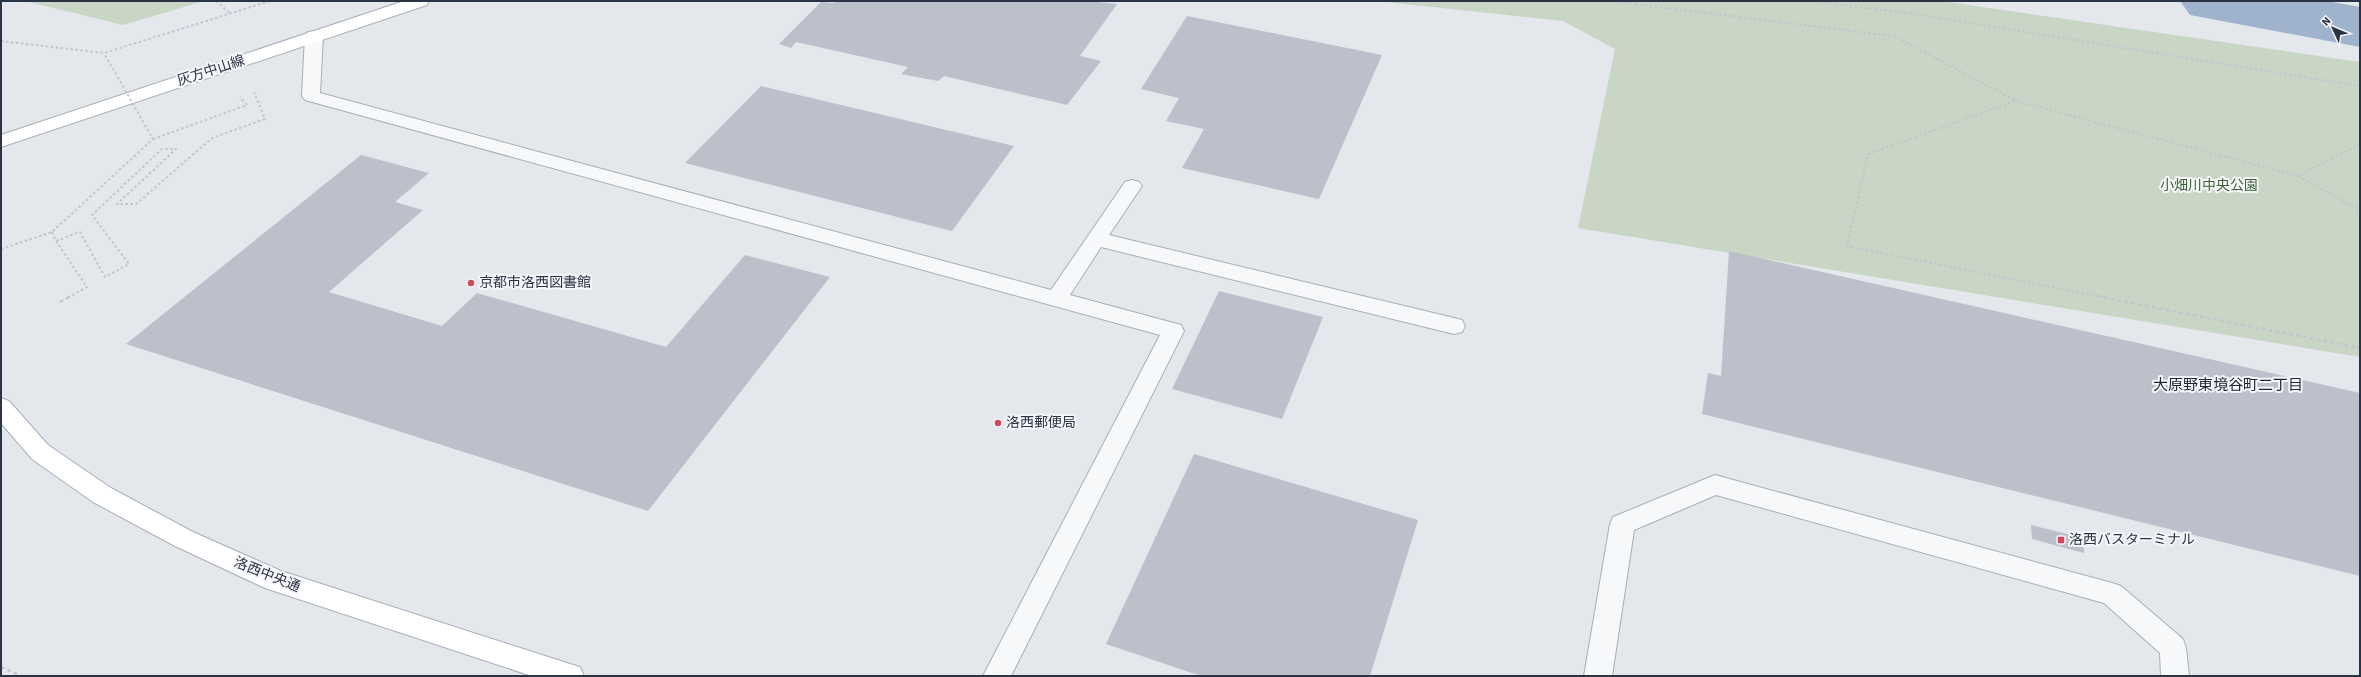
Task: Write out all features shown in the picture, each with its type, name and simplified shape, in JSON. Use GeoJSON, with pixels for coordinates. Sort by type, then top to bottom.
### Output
{"type":"FeatureCollection","features":[{"type":"Feature","properties":{"kind":"street","name":"灰方中山線"},"geometry":{"type":"LineString","coordinates":[[1,141],[421,1]]}},
{"type":"Feature","properties":{"kind":"street"},"geometry":{"type":"LineString","coordinates":[[314,36],[311,96],[1172,331],[997,676]]}},
{"type":"Feature","properties":{"kind":"street"},"geometry":{"type":"LineString","coordinates":[[1056,299],[1132,186]]}},
{"type":"Feature","properties":{"kind":"street"},"geometry":{"type":"LineString","coordinates":[[1096,239],[1454,326]]}},
{"type":"Feature","properties":{"kind":"street","name":"洛西中央通"},"geometry":{"type":"LineString","coordinates":[[1,407],[40,452],[102,495],[184,539],[274,580],[570,676]]}},
{"type":"Feature","properties":{"kind":"street"},"geometry":{"type":"LineString","coordinates":[[1598,676],[1622,524],[1715,485],[2112,594],[2173,648],[2175,676]]}},
{"type":"Feature","properties":{"kind":"path"},"geometry":{"type":"LineString","coordinates":[[216,1],[230,13]]}},
{"type":"Feature","properties":{"kind":"path"},"geometry":{"type":"LineString","coordinates":[[1,41],[104,54],[270,1]]}},
{"type":"Feature","properties":{"kind":"path"},"geometry":{"type":"LineString","coordinates":[[1610,1],[1894,36],[2016,101],[2298,176],[2360,210]]}},
{"type":"Feature","properties":{"kind":"path"},"geometry":{"type":"LineString","coordinates":[[1810,1],[1914,14],[1998,29],[2360,86]]}},
{"type":"Feature","properties":{"kind":"path"},"geometry":{"type":"LineString","coordinates":[[104,54],[153,139]]}},
{"type":"Feature","properties":{"kind":"path"},"geometry":{"type":"LineString","coordinates":[[56,241],[80,232],[105,277],[129,264],[92,215],[162,149],[176,149],[117,204],[136,204],[198,148],[212,138],[265,119],[254,92]]}},
{"type":"Feature","properties":{"kind":"path"},"geometry":{"type":"LineString","coordinates":[[1,249],[52,232],[153,139],[247,105],[240,97]]}},
{"type":"Feature","properties":{"kind":"path"},"geometry":{"type":"LineString","coordinates":[[2016,101],[1868,154],[1847,246],[2360,348]]}},
{"type":"Feature","properties":{"kind":"path"},"geometry":{"type":"LineString","coordinates":[[2298,176],[2351,147],[2360,144]]}},
{"type":"Feature","properties":{"kind":"path"},"geometry":{"type":"LineString","coordinates":[[52,232],[56,241],[87,287],[60,302]]}},
{"type":"Feature","properties":{"kind":"path"},"geometry":{"type":"LineString","coordinates":[[1,667],[21,676]]}},
{"type":"Feature","properties":{"kind":"green space"},"geometry":{"type":"Polygon","coordinates":[[[25,1],[204,1],[123,25],[25,1]]]}},
{"type":"Feature","properties":{"kind":"green space","name":"小畑川中央公園"},"geometry":{"type":"Polygon","coordinates":[[[1376,1],[1942,1],[2360,62],[2360,357],[1578,228],[1615,49],[1563,21],[1376,1]]]}},
{"type":"Feature","properties":{"kind":"building"},"geometry":{"type":"Polygon","coordinates":[[[836,1],[1088,1],[1117,4],[1080,56],[1101,61],[1067,105],[944,76],[938,81],[901,74],[908,67],[796,42],[791,48],[779,44],[821,2],[834,3],[836,1]]]}},
{"type":"Feature","properties":{"kind":"building"},"geometry":{"type":"Polygon","coordinates":[[[1187,16],[1382,55],[1319,199],[1182,168],[1204,129],[1166,121],[1179,98],[1141,89],[1187,16]]]}},
{"type":"Feature","properties":{"kind":"building"},"geometry":{"type":"Polygon","coordinates":[[[761,86],[1014,146],[952,231],[685,163],[761,86]]]}},
{"type":"Feature","properties":{"kind":"building"},"geometry":{"type":"Polygon","coordinates":[[[361,155],[429,173],[395,202],[423,210],[329,292],[442,326],[477,293],[666,347],[745,255],[830,277],[648,511],[126,344],[361,155]]]}},
{"type":"Feature","properties":{"kind":"building"},"geometry":{"type":"Polygon","coordinates":[[[1729,251],[2360,393],[2360,576],[1702,414],[1708,373],[1721,376],[1729,251]]]}},
{"type":"Feature","properties":{"kind":"building"},"geometry":{"type":"Polygon","coordinates":[[[1219,291],[1323,317],[1282,419],[1172,389],[1219,291]]]}},
{"type":"Feature","properties":{"kind":"building"},"geometry":{"type":"Polygon","coordinates":[[[1194,454],[1418,520],[1370,676],[1201,676],[1106,644],[1194,454]]]}},
{"type":"Feature","properties":{"kind":"building"},"geometry":{"type":"Polygon","coordinates":[[[2031,525],[2083,538],[2084,553],[2032,539],[2031,525]]]}},
{"type":"Feature","properties":{"kind":"waterway"},"geometry":{"type":"LineString","coordinates":[[2213,1],[2360,27]]}},
{"type":"Feature","properties":{"kind":"place","name":"京都市洛西図書館"},"geometry":{"type":"Point","coordinates":[471,283]}},
{"type":"Feature","properties":{"kind":"place","name":"洛西郵便局"},"geometry":{"type":"Point","coordinates":[998,423]}},
{"type":"Feature","properties":{"kind":"place","name":"洛西バスターミナル"},"geometry":{"type":"Point","coordinates":[2061,540]}},
{"type":"Feature","properties":{"kind":"district","name":"大原野東境谷町二丁目"},"geometry":{"type":"Point","coordinates":[2228,385]}}]}
